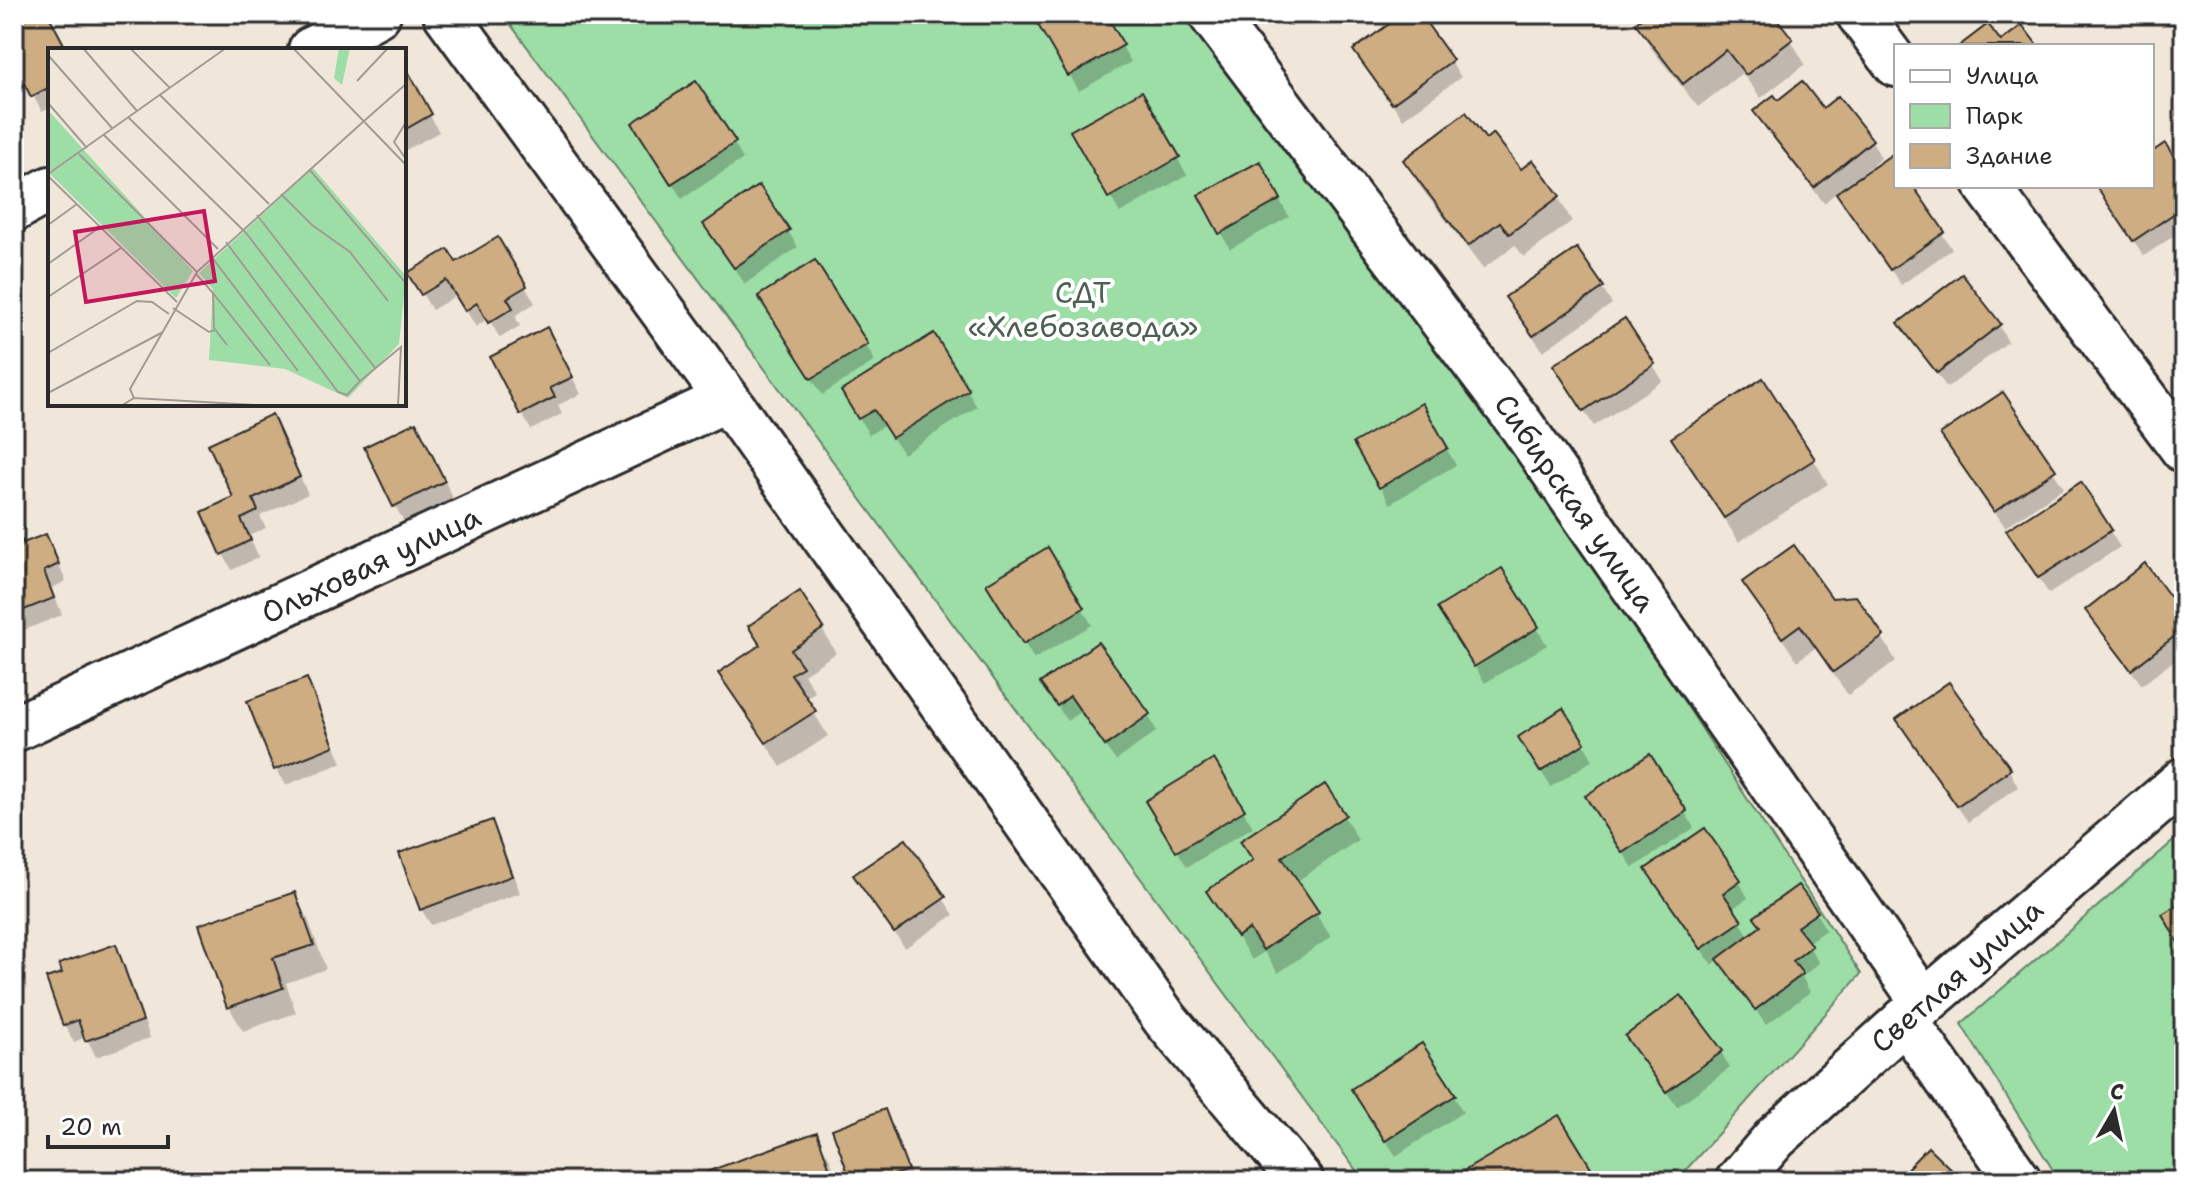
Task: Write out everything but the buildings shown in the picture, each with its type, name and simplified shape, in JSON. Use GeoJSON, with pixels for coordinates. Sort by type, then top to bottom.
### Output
{"type":"FeatureCollection","features":[{"type":"Feature","properties":{"kind":"street"},"geometry":{"type":"LineString","coordinates":[[315,48],[378,14]]}},
{"type":"Feature","properties":{"kind":"street"},"geometry":{"type":"LineString","coordinates":[[446,14],[727,399],[1165,1019],[1301,1181]]}},
{"type":"Feature","properties":{"kind":"street","name":"Сибирская улица"},"geometry":{"type":"LineString","coordinates":[[1211,14],[1522,426],[1914,1012],[2019,1181]]}},
{"type":"Feature","properties":{"kind":"street"},"geometry":{"type":"LineString","coordinates":[[1859,14],[1894,61]]}},
{"type":"Feature","properties":{"kind":"street"},"geometry":{"type":"LineString","coordinates":[[1988,188],[2184,450]]}},
{"type":"Feature","properties":{"kind":"street"},"geometry":{"type":"LineString","coordinates":[[14,209],[48,190]]}},
{"type":"Feature","properties":{"kind":"street","name":"Ольховая улица"},"geometry":{"type":"LineString","coordinates":[[14,729],[727,399]]}},
{"type":"Feature","properties":{"kind":"street","name":"Светлая улица"},"geometry":{"type":"LineString","coordinates":[[1738,1181],[1775,1138],[1914,1012],[2184,780]]}},
{"type":"Feature","properties":{"kind":"green space","name":"СДТ «Хлебозавода»"},"geometry":{"type":"Polygon","coordinates":[[[503,14],[1238,14],[1861,974],[1676,1181],[1364,1181],[503,14]]]}},
{"type":"Feature","properties":{"kind":"green space"},"geometry":{"type":"Polygon","coordinates":[[[2184,832],[2184,1181],[2060,1181],[1961,1024],[2184,832]]]}}]}
